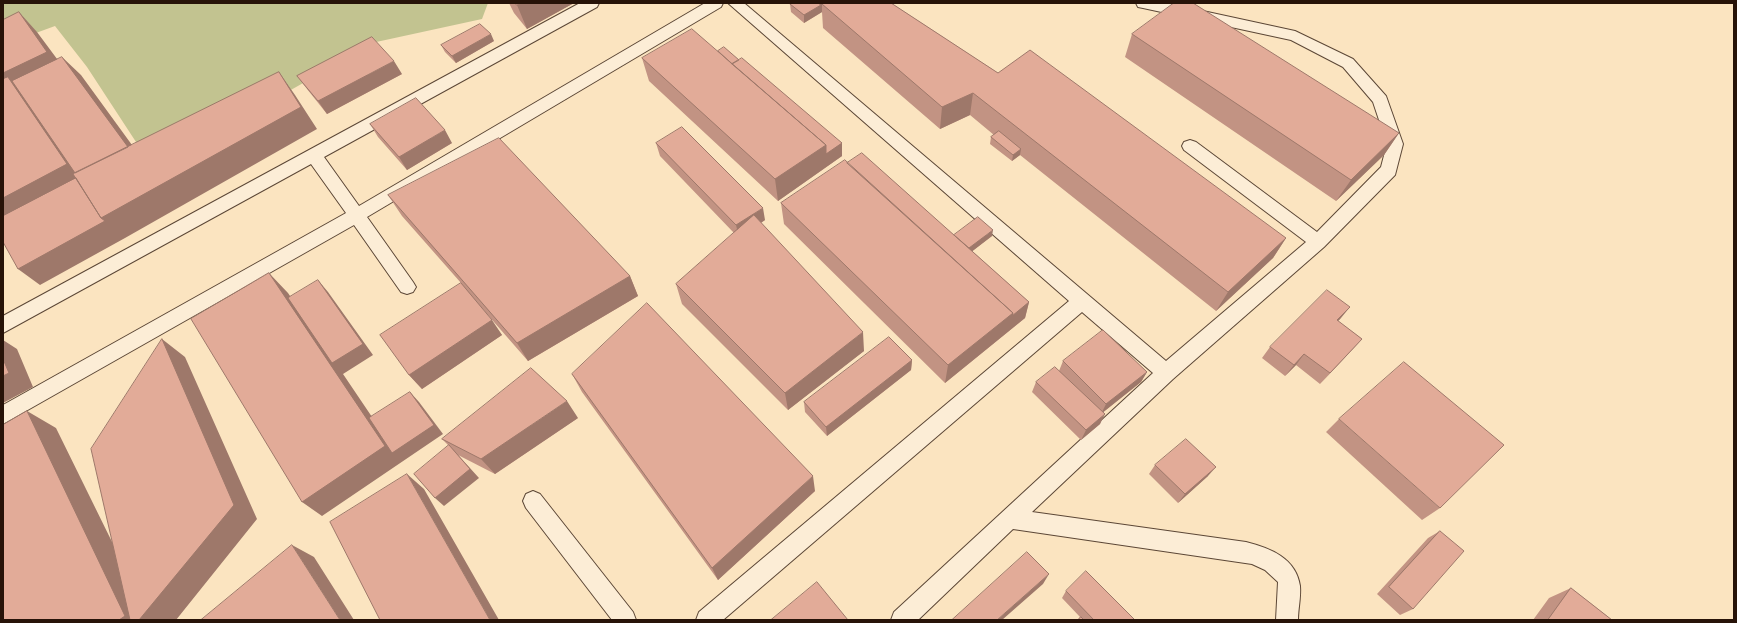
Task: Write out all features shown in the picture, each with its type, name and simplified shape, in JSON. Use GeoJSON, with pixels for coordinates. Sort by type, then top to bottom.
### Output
{"type":"FeatureCollection","features":[{"type":"Feature","properties":{"kind":"lane"},"geometry":{"type":"LineString","coordinates":[[3,325],[592,3]]}},
{"type":"Feature","properties":{"kind":"lane"},"geometry":{"type":"LineString","coordinates":[[3,415],[357,215],[716,3]]}},
{"type":"Feature","properties":{"kind":"lane"},"geometry":{"type":"LineString","coordinates":[[735,3],[1166,373]]}},
{"type":"Feature","properties":{"kind":"lane"},"geometry":{"type":"LineString","coordinates":[[902,620],[1166,373],[1318,242],[1389,170],[1395,144],[1380,100],[1348,63],[1296,36],[1143,3]]}},
{"type":"Feature","properties":{"kind":"lane"},"geometry":{"type":"LineString","coordinates":[[1190,146],[1318,242]]}},
{"type":"Feature","properties":{"kind":"lane"},"geometry":{"type":"LineString","coordinates":[[314,155],[407,287]]}},
{"type":"Feature","properties":{"kind":"lane"},"geometry":{"type":"LineString","coordinates":[[707,620],[1082,301]]}},
{"type":"Feature","properties":{"kind":"lane"},"geometry":{"type":"LineString","coordinates":[[533,501],[625,620]]}},
{"type":"Feature","properties":{"kind":"lane"},"geometry":{"type":"LineString","coordinates":[[1009,519],[1246,552],[1266,557],[1282,571],[1289,584],[1287,620]]}},
{"type":"Feature","properties":{"kind":"green space"},"geometry":{"type":"Polygon","coordinates":[[[3,3],[488,3],[482,19],[367,44],[312,78],[153,168],[87,67],[55,26],[3,45],[3,3]]]}},
{"type":"Feature","properties":{"kind":"building"},"geometry":{"type":"Polygon","coordinates":[[[818,3],[821,5],[804,15],[790,4],[818,3]]]}},
{"type":"Feature","properties":{"kind":"building"},"geometry":{"type":"Polygon","coordinates":[[[891,3],[998,73],[1030,50],[1286,238],[1228,292],[973,93],[942,107],[822,4],[891,3]]]}},
{"type":"Feature","properties":{"kind":"building"},"geometry":{"type":"Polygon","coordinates":[[[1174,3],[1193,3],[1399,133],[1351,180],[1132,34],[1174,3]]]}},
{"type":"Feature","properties":{"kind":"building"},"geometry":{"type":"Polygon","coordinates":[[[19,12],[47,52],[3,73],[3,20],[19,12]]]}},
{"type":"Feature","properties":{"kind":"building"},"geometry":{"type":"Polygon","coordinates":[[[480,24],[491,34],[452,56],[441,45],[480,24]]]}},
{"type":"Feature","properties":{"kind":"building"},"geometry":{"type":"Polygon","coordinates":[[[692,29],[826,145],[775,179],[642,58],[692,29]]]}},
{"type":"Feature","properties":{"kind":"building"},"geometry":{"type":"Polygon","coordinates":[[[372,37],[394,61],[318,101],[297,76],[372,37]]]}},
{"type":"Feature","properties":{"kind":"building"},"geometry":{"type":"Polygon","coordinates":[[[724,47],[739,60],[732,64],[718,51],[724,47]]]}},
{"type":"Feature","properties":{"kind":"building"},"geometry":{"type":"Polygon","coordinates":[[[62,57],[128,147],[75,173],[12,81],[62,57]]]}},
{"type":"Feature","properties":{"kind":"building"},"geometry":{"type":"Polygon","coordinates":[[[742,58],[842,143],[826,154],[826,145],[732,64],[742,58]]]}},
{"type":"Feature","properties":{"kind":"building"},"geometry":{"type":"Polygon","coordinates":[[[279,72],[301,107],[101,218],[73,174],[279,72]]]}},
{"type":"Feature","properties":{"kind":"building"},"geometry":{"type":"Polygon","coordinates":[[[8,77],[67,164],[3,198],[3,79],[8,77]]]}},
{"type":"Feature","properties":{"kind":"building"},"geometry":{"type":"Polygon","coordinates":[[[416,98],[445,130],[399,157],[370,124],[416,98]]]}},
{"type":"Feature","properties":{"kind":"building"},"geometry":{"type":"Polygon","coordinates":[[[682,127],[763,208],[736,225],[656,143],[682,127]]]}},
{"type":"Feature","properties":{"kind":"building"},"geometry":{"type":"Polygon","coordinates":[[[999,131],[1021,149],[1013,155],[991,137],[999,131]]]}},
{"type":"Feature","properties":{"kind":"building"},"geometry":{"type":"Polygon","coordinates":[[[499,138],[630,276],[517,343],[388,195],[499,138]]]}},
{"type":"Feature","properties":{"kind":"building"},"geometry":{"type":"Polygon","coordinates":[[[862,153],[1029,302],[1012,316],[1013,313],[847,163],[862,153]]]}},
{"type":"Feature","properties":{"kind":"building"},"geometry":{"type":"Polygon","coordinates":[[[845,160],[1013,313],[948,365],[781,203],[845,160]]]}},
{"type":"Feature","properties":{"kind":"building"},"geometry":{"type":"Polygon","coordinates":[[[76,178],[101,218],[105,221],[18,269],[3,242],[3,216],[76,178]]]}},
{"type":"Feature","properties":{"kind":"building"},"geometry":{"type":"Polygon","coordinates":[[[754,215],[863,332],[785,393],[676,284],[754,215]]]}},
{"type":"Feature","properties":{"kind":"building"},"geometry":{"type":"Polygon","coordinates":[[[978,217],[993,230],[969,248],[954,235],[978,217]]]}},
{"type":"Feature","properties":{"kind":"building"},"geometry":{"type":"Polygon","coordinates":[[[269,273],[385,446],[302,502],[191,319],[269,273]]]}},
{"type":"Feature","properties":{"kind":"building"},"geometry":{"type":"Polygon","coordinates":[[[318,280],[363,344],[332,363],[288,298],[318,280]]]}},
{"type":"Feature","properties":{"kind":"building"},"geometry":{"type":"Polygon","coordinates":[[[461,283],[492,320],[409,375],[380,335],[461,283]]]}},
{"type":"Feature","properties":{"kind":"building"},"geometry":{"type":"Polygon","coordinates":[[[1327,290],[1350,307],[1337,320],[1362,339],[1330,373],[1304,354],[1294,365],[1270,347],[1327,290]]]}},
{"type":"Feature","properties":{"kind":"building"},"geometry":{"type":"Polygon","coordinates":[[[647,303],[813,476],[712,568],[572,374],[647,303]]]}},
{"type":"Feature","properties":{"kind":"building"},"geometry":{"type":"Polygon","coordinates":[[[1103,330],[1147,372],[1106,404],[1063,361],[1103,330]]]}},
{"type":"Feature","properties":{"kind":"building"},"geometry":{"type":"Polygon","coordinates":[[[889,337],[912,360],[826,427],[804,402],[889,337]]]}},
{"type":"Feature","properties":{"kind":"building"},"geometry":{"type":"Polygon","coordinates":[[[162,339],[234,505],[139,620],[130,620],[91,449],[162,339]]]}},
{"type":"Feature","properties":{"kind":"building"},"geometry":{"type":"Polygon","coordinates":[[[3,359],[9,373],[3,376],[3,359]]]}},
{"type":"Feature","properties":{"kind":"building"},"geometry":{"type":"Polygon","coordinates":[[[1404,362],[1504,445],[1440,508],[1339,419],[1404,362]]]}},
{"type":"Feature","properties":{"kind":"building"},"geometry":{"type":"Polygon","coordinates":[[[1055,367],[1105,414],[1086,430],[1036,382],[1055,367]]]}},
{"type":"Feature","properties":{"kind":"building"},"geometry":{"type":"Polygon","coordinates":[[[531,368],[567,401],[481,459],[442,439],[531,368]]]}},
{"type":"Feature","properties":{"kind":"building"},"geometry":{"type":"Polygon","coordinates":[[[410,392],[434,425],[392,453],[369,418],[410,392]]]}},
{"type":"Feature","properties":{"kind":"building"},"geometry":{"type":"Polygon","coordinates":[[[27,411],[125,616],[119,620],[3,620],[3,425],[27,411]]]}},
{"type":"Feature","properties":{"kind":"building"},"geometry":{"type":"Polygon","coordinates":[[[1186,439],[1216,467],[1185,494],[1155,465],[1186,439]]]}},
{"type":"Feature","properties":{"kind":"building"},"geometry":{"type":"Polygon","coordinates":[[[449,445],[470,469],[435,498],[414,474],[449,445]]]}},
{"type":"Feature","properties":{"kind":"building"},"geometry":{"type":"Polygon","coordinates":[[[407,474],[490,620],[380,620],[330,522],[407,474]]]}},
{"type":"Feature","properties":{"kind":"building"},"geometry":{"type":"Polygon","coordinates":[[[1440,531],[1464,551],[1413,609],[1389,587],[1440,531]]]}},
{"type":"Feature","properties":{"kind":"building"},"geometry":{"type":"Polygon","coordinates":[[[292,545],[340,620],[201,620],[292,545]]]}},
{"type":"Feature","properties":{"kind":"building"},"geometry":{"type":"Polygon","coordinates":[[[1027,552],[1049,574],[997,620],[952,620],[1027,552]]]}},
{"type":"Feature","properties":{"kind":"building"},"geometry":{"type":"Polygon","coordinates":[[[1086,571],[1135,620],[1094,620],[1066,591],[1086,571]]]}},
{"type":"Feature","properties":{"kind":"building"},"geometry":{"type":"Polygon","coordinates":[[[817,582],[848,620],[771,620],[817,582]]]}},
{"type":"Feature","properties":{"kind":"building"},"geometry":{"type":"Polygon","coordinates":[[[1571,588],[1612,620],[1548,620],[1571,588]]]}}]}
